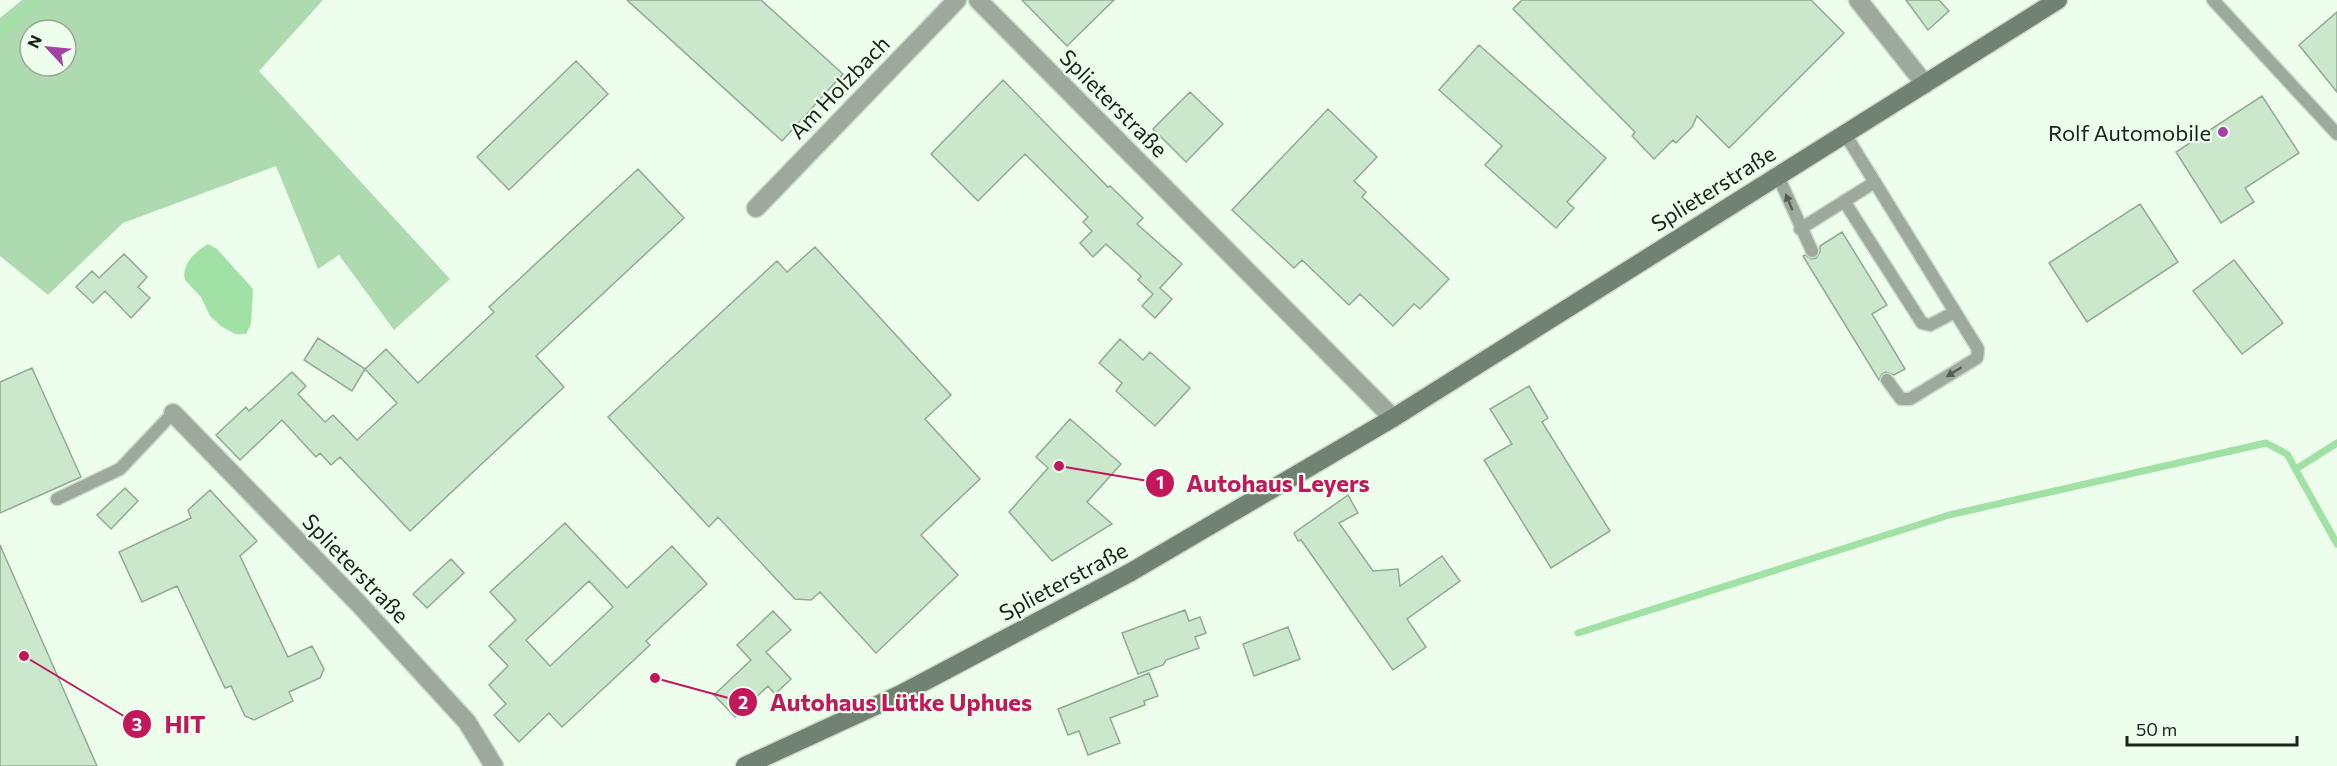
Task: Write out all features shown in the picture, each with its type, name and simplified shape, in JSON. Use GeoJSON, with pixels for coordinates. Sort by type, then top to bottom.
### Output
{"type":"FeatureCollection","features":[{"type":"Feature","properties":{"kind":"street","name":"Am Holzbach"},"geometry":{"type":"LineString","coordinates":[[756,208],[957,0]]}},
{"type":"Feature","properties":{"kind":"street","name":"Splieterstraße"},"geometry":{"type":"LineString","coordinates":[[978,0],[1393,418]]}},
{"type":"Feature","properties":{"kind":"street"},"geometry":{"type":"LineString","coordinates":[[1858,0],[1925,84]]}},
{"type":"Feature","properties":{"kind":"street","name":"Splieterstraße"},"geometry":{"type":"LineString","coordinates":[[745,766],[901,694],[1131,573],[1393,418],[2058,0]]}},
{"type":"Feature","properties":{"kind":"street","name":"Splieterstraße"},"geometry":{"type":"LineString","coordinates":[[173,413],[359,604],[467,722],[494,766]]}},
{"type":"Feature","properties":{"kind":"lane"},"geometry":{"type":"LineString","coordinates":[[2213,0],[2337,134]]}},
{"type":"Feature","properties":{"kind":"lane"},"geometry":{"type":"LineString","coordinates":[[1845,134],[1978,349],[1977,358],[1910,399],[1901,399],[1887,380]]}},
{"type":"Feature","properties":{"kind":"lane"},"geometry":{"type":"LineString","coordinates":[[1778,176],[1800,229],[1812,251]]}},
{"type":"Feature","properties":{"kind":"lane"},"geometry":{"type":"LineString","coordinates":[[1800,229],[1875,182]]}},
{"type":"Feature","properties":{"kind":"lane"},"geometry":{"type":"LineString","coordinates":[[1844,201],[1922,323],[1930,325],[1955,312]]}},
{"type":"Feature","properties":{"kind":"lane"},"geometry":{"type":"LineString","coordinates":[[57,499],[120,469],[173,413]]}},
{"type":"Feature","properties":{"kind":"shaded area"},"geometry":{"type":"Polygon","coordinates":[[[22,0],[323,0],[259,71],[450,279],[394,330],[339,255],[318,269],[276,166],[123,223],[48,295],[0,256],[0,18],[22,0]]]}},
{"type":"Feature","properties":{"kind":"shaded area"},"geometry":{"type":"Polygon","coordinates":[[[208,244],[217,249],[253,289],[251,324],[246,334],[235,334],[221,326],[210,316],[201,297],[185,280],[187,263],[194,254],[208,244]]]}},
{"type":"Feature","properties":{"kind":"building"},"geometry":{"type":"Polygon","coordinates":[[[627,0],[761,0],[843,74],[782,141],[627,0]]]}},
{"type":"Feature","properties":{"kind":"building"},"geometry":{"type":"Polygon","coordinates":[[[1022,0],[1114,0],[1067,46],[1022,0]]]}},
{"type":"Feature","properties":{"kind":"building"},"geometry":{"type":"Polygon","coordinates":[[[1522,0],[1811,0],[1844,33],[1729,148],[1697,116],[1692,127],[1676,143],[1673,140],[1654,159],[1632,136],[1635,132],[1513,9],[1522,0]]]}},
{"type":"Feature","properties":{"kind":"building"},"geometry":{"type":"Polygon","coordinates":[[[1906,0],[1939,0],[1949,11],[1928,30],[1906,0]]]}},
{"type":"Feature","properties":{"kind":"building"},"geometry":{"type":"Polygon","coordinates":[[[2337,12],[2337,92],[2299,45],[2337,12]]]}},
{"type":"Feature","properties":{"kind":"building"},"geometry":{"type":"Polygon","coordinates":[[[1479,45],[1606,158],[1567,202],[1574,208],[1556,228],[1485,165],[1502,146],[1439,90],[1479,45]]]}},
{"type":"Feature","properties":{"kind":"building"},"geometry":{"type":"Polygon","coordinates":[[[576,61],[608,94],[509,190],[477,157],[576,61]]]}},
{"type":"Feature","properties":{"kind":"building"},"geometry":{"type":"Polygon","coordinates":[[[1003,80],[1108,187],[1110,186],[1143,218],[1137,224],[1182,264],[1160,288],[1172,299],[1155,318],[1142,306],[1153,294],[1138,280],[1141,276],[1106,244],[1093,257],[1080,243],[1092,231],[1083,222],[1088,217],[1025,154],[978,201],[931,154],[1003,80]]]}},
{"type":"Feature","properties":{"kind":"building"},"geometry":{"type":"Polygon","coordinates":[[[1190,92],[1223,124],[1186,162],[1153,129],[1190,92]]]}},
{"type":"Feature","properties":{"kind":"building"},"geometry":{"type":"Polygon","coordinates":[[[2262,96],[2299,153],[2245,188],[2254,202],[2221,223],[2176,152],[2262,96]]]}},
{"type":"Feature","properties":{"kind":"building"},"geometry":{"type":"Polygon","coordinates":[[[1328,109],[1377,157],[1354,181],[1366,192],[1362,197],[1449,279],[1420,309],[1414,304],[1393,326],[1360,294],[1349,305],[1302,260],[1294,268],[1232,210],[1328,109]]]}},
{"type":"Feature","properties":{"kind":"building"},"geometry":{"type":"Polygon","coordinates":[[[638,169],[684,218],[536,356],[564,387],[410,531],[340,457],[331,465],[320,453],[316,457],[282,420],[240,460],[216,435],[246,407],[249,411],[292,372],[306,386],[298,394],[325,422],[333,415],[357,440],[397,403],[365,369],[386,349],[418,383],[494,312],[489,307],[638,169]]]}},
{"type":"Feature","properties":{"kind":"building"},"geometry":{"type":"Polygon","coordinates":[[[2140,204],[2178,262],[2087,322],[2049,263],[2140,204]]]}},
{"type":"Feature","properties":{"kind":"building"},"geometry":{"type":"Polygon","coordinates":[[[1842,232],[1887,305],[1872,314],[1905,369],[1894,375],[1886,372],[1879,380],[1803,256],[1816,258],[1820,252],[1820,246],[1842,232]]]}},
{"type":"Feature","properties":{"kind":"building"},"geometry":{"type":"Polygon","coordinates":[[[815,247],[951,395],[925,419],[980,479],[921,535],[958,575],[876,653],[820,592],[811,600],[795,599],[718,517],[709,527],[608,417],[777,261],[787,272],[815,247]]]}},
{"type":"Feature","properties":{"kind":"building"},"geometry":{"type":"Polygon","coordinates":[[[124,254],[147,277],[138,287],[150,298],[131,318],[105,291],[93,303],[76,287],[92,271],[99,278],[124,254]]]}},
{"type":"Feature","properties":{"kind":"building"},"geometry":{"type":"Polygon","coordinates":[[[2234,260],[2283,323],[2242,354],[2193,291],[2234,260]]]}},
{"type":"Feature","properties":{"kind":"building"},"geometry":{"type":"Polygon","coordinates":[[[318,338],[365,369],[352,391],[304,360],[318,338]]]}},
{"type":"Feature","properties":{"kind":"building"},"geometry":{"type":"Polygon","coordinates":[[[1120,339],[1143,360],[1150,352],[1190,388],[1155,426],[1116,391],[1122,383],[1099,363],[1120,339]]]}},
{"type":"Feature","properties":{"kind":"building"},"geometry":{"type":"Polygon","coordinates":[[[32,368],[81,477],[0,513],[0,382],[32,368]]]}},
{"type":"Feature","properties":{"kind":"building"},"geometry":{"type":"Polygon","coordinates":[[[1529,386],[1548,418],[1542,422],[1610,531],[1551,568],[1484,460],[1512,444],[1490,409],[1529,386]]]}},
{"type":"Feature","properties":{"kind":"building"},"geometry":{"type":"Polygon","coordinates":[[[1070,419],[1121,464],[1087,502],[1112,524],[1052,561],[1009,512],[1048,468],[1036,457],[1070,419]]]}},
{"type":"Feature","properties":{"kind":"building"},"geometry":{"type":"Polygon","coordinates":[[[125,488],[138,501],[111,529],[97,515],[125,488]]]}},
{"type":"Feature","properties":{"kind":"building"},"geometry":{"type":"Polygon","coordinates":[[[210,490],[257,541],[240,556],[288,657],[312,646],[324,669],[320,678],[289,692],[293,701],[254,720],[245,716],[231,686],[225,688],[177,586],[142,602],[119,552],[191,518],[188,510],[210,490]]]}},
{"type":"Feature","properties":{"kind":"building"},"geometry":{"type":"Polygon","coordinates":[[[1348,495],[1358,513],[1339,523],[1373,571],[1398,569],[1400,586],[1442,556],[1460,581],[1407,619],[1426,647],[1393,670],[1294,533],[1348,495]]]}},
{"type":"Feature","properties":{"kind":"building"},"geometry":{"type":"Polygon","coordinates":[[[565,523],[627,588],[672,546],[707,584],[646,641],[650,645],[562,727],[549,713],[519,742],[494,715],[506,704],[489,685],[508,666],[489,646],[516,620],[490,592],[565,523]],[[589,581],[526,640],[550,666],[613,607],[589,581]]]}},
{"type":"Feature","properties":{"kind":"building"},"geometry":{"type":"Polygon","coordinates":[[[0,545],[97,766],[0,766],[0,545]]]}},
{"type":"Feature","properties":{"kind":"building"},"geometry":{"type":"Polygon","coordinates":[[[451,559],[464,573],[427,608],[413,594],[451,559]]]}},
{"type":"Feature","properties":{"kind":"building"},"geometry":{"type":"Polygon","coordinates":[[[1185,610],[1189,621],[1200,617],[1206,633],[1195,637],[1199,648],[1166,660],[1163,665],[1138,674],[1122,633],[1185,610]]]}},
{"type":"Feature","properties":{"kind":"building"},"geometry":{"type":"Polygon","coordinates":[[[773,611],[791,630],[766,652],[791,679],[775,694],[768,686],[735,717],[714,695],[751,660],[737,645],[773,611]]]}},
{"type":"Feature","properties":{"kind":"building"},"geometry":{"type":"Polygon","coordinates":[[[1288,627],[1300,659],[1254,676],[1243,644],[1288,627]]]}},
{"type":"Feature","properties":{"kind":"building"},"geometry":{"type":"Polygon","coordinates":[[[1149,673],[1158,696],[1144,701],[1145,705],[1110,718],[1120,743],[1088,755],[1079,731],[1068,735],[1058,709],[1149,673]]]}},
{"type":"Feature","properties":{"kind":"waterway"},"geometry":{"type":"LineString","coordinates":[[0,32],[38,0]]}},
{"type":"Feature","properties":{"kind":"waterway"},"geometry":{"type":"LineString","coordinates":[[1578,633],[1949,515],[2266,443],[2287,454],[2337,544]]}},
{"type":"Feature","properties":{"kind":"waterway"},"geometry":{"type":"LineString","coordinates":[[2296,469],[2337,443]]}},
{"type":"Feature","properties":{"kind":"place","name":"Rolf Automobile"},"geometry":{"type":"Point","coordinates":[2223,132]}},
{"type":"Feature","properties":{"kind":"place","name":"Autohaus Leyers"},"geometry":{"type":"Point","coordinates":[1059,466]}},
{"type":"Feature","properties":{"kind":"place","name":"HIT"},"geometry":{"type":"Point","coordinates":[24,656]}},
{"type":"Feature","properties":{"kind":"place","name":"Autohaus Lütke Uphues"},"geometry":{"type":"Point","coordinates":[655,678]}}]}
